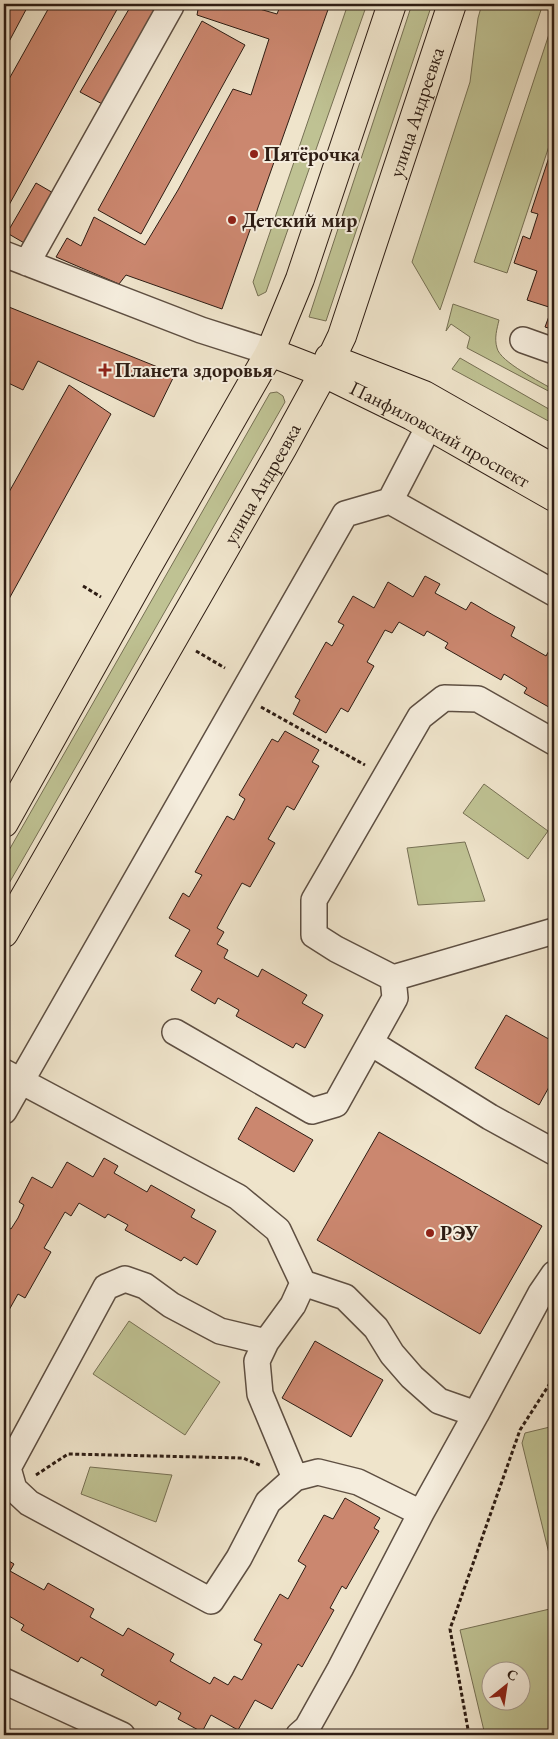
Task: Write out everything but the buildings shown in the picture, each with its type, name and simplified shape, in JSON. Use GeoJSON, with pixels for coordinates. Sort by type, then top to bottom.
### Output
{"type":"FeatureCollection","features":[{"type":"Feature","properties":{"kind":"main road"},"geometry":{"type":"LineString","coordinates":[[4,823],[270,352],[300,279],[392,4]]}},
{"type":"Feature","properties":{"kind":"main road","name":"улица Андреевка"},"geometry":{"type":"LineString","coordinates":[[4,934],[328,366],[342,336],[452,4]]}},
{"type":"Feature","properties":{"kind":"main road"},"geometry":{"type":"LineString","coordinates":[[270,352],[328,366]]}},
{"type":"Feature","properties":{"kind":"main road","name":"Панфиловский проспект"},"geometry":{"type":"LineString","coordinates":[[328,366],[554,497]]}},
{"type":"Feature","properties":{"kind":"main road","name":"Панфиловский проспект"},"geometry":{"type":"LineString","coordinates":[[328,366],[424,395],[554,469]]}},
{"type":"Feature","properties":{"kind":"street"},"geometry":{"type":"LineString","coordinates":[[171,6],[15,258],[201,330],[270,352]]}},
{"type":"Feature","properties":{"kind":"street"},"geometry":{"type":"LineString","coordinates":[[523,340],[554,351]]}},
{"type":"Feature","properties":{"kind":"street"},"geometry":{"type":"LineString","coordinates":[[390,501],[429,426]]}},
{"type":"Feature","properties":{"kind":"street"},"geometry":{"type":"LineString","coordinates":[[4,1111],[12,1077],[241,696],[345,514],[390,501],[554,592]]}},
{"type":"Feature","properties":{"kind":"street"},"geometry":{"type":"LineString","coordinates":[[554,742],[478,699],[444,698],[420,716],[314,900],[314,935],[336,950],[392,978],[554,931]]}},
{"type":"Feature","properties":{"kind":"street"},"geometry":{"type":"LineString","coordinates":[[175,1032],[312,1111],[336,1104],[395,998],[392,978]]}},
{"type":"Feature","properties":{"kind":"street"},"geometry":{"type":"LineString","coordinates":[[371,1043],[490,1117],[554,1152]]}},
{"type":"Feature","properties":{"kind":"street"},"geometry":{"type":"LineString","coordinates":[[12,1077],[238,1197],[278,1230],[303,1283],[346,1297],[376,1328],[392,1354],[412,1377],[439,1401],[476,1414]]}},
{"type":"Feature","properties":{"kind":"street"},"geometry":{"type":"LineString","coordinates":[[299,1735],[307,1728],[340,1669],[420,1513],[541,1293],[554,1274]]}},
{"type":"Feature","properties":{"kind":"street"},"geometry":{"type":"LineString","coordinates":[[266,1342],[220,1331],[172,1305],[145,1286],[126,1279],[106,1287],[8,1468],[14,1489],[29,1503],[211,1601],[239,1558],[268,1502],[295,1478],[318,1472],[358,1482],[420,1513]]}},
{"type":"Feature","properties":{"kind":"street"},"geometry":{"type":"LineString","coordinates":[[295,1478],[260,1394],[257,1361],[266,1342],[293,1305],[303,1283]]}},
{"type":"Feature","properties":{"kind":"street"},"geometry":{"type":"LineString","coordinates":[[4,1681],[122,1735]]}},
{"type":"Feature","properties":{"kind":"path"},"geometry":{"type":"LineString","coordinates":[[241,696],[385,777]]}},
{"type":"Feature","properties":{"kind":"path"},"geometry":{"type":"LineString","coordinates":[[469,1735],[450,1628],[520,1430],[554,1377]]}},
{"type":"Feature","properties":{"kind":"path"},"geometry":{"type":"LineString","coordinates":[[14,1489],[68,1454],[243,1458],[295,1478]]}},
{"type":"Feature","properties":{"kind":"green space"},"geometry":{"type":"Polygon","coordinates":[[[348,4],[367,4],[266,292],[258,296],[253,282],[348,4]]]}},
{"type":"Feature","properties":{"kind":"green space"},"geometry":{"type":"Polygon","coordinates":[[[412,4],[432,4],[326,321],[309,317],[412,4]]]}},
{"type":"Feature","properties":{"kind":"green space"},"geometry":{"type":"Polygon","coordinates":[[[482,4],[543,4],[440,310],[412,262],[470,82],[478,18],[482,4]]]}},
{"type":"Feature","properties":{"kind":"green space"},"geometry":{"type":"Polygon","coordinates":[[[554,19],[554,131],[507,273],[474,262],[554,19]]]}},
{"type":"Feature","properties":{"kind":"green space"},"geometry":{"type":"Polygon","coordinates":[[[453,304],[499,320],[496,341],[500,353],[513,365],[554,390],[554,394],[467,348],[470,337],[451,324],[446,331],[453,304]]]}},
{"type":"Feature","properties":{"kind":"green space"},"geometry":{"type":"Polygon","coordinates":[[[460,358],[554,412],[554,424],[452,369],[460,358]]]}},
{"type":"Feature","properties":{"kind":"green space"},"geometry":{"type":"Polygon","coordinates":[[[277,392],[283,396],[285,402],[4,892],[4,859],[270,393],[277,392]]]}},
{"type":"Feature","properties":{"kind":"green space"},"geometry":{"type":"Polygon","coordinates":[[[484,784],[548,831],[528,859],[463,813],[484,784]]]}},
{"type":"Feature","properties":{"kind":"green space"},"geometry":{"type":"Polygon","coordinates":[[[465,842],[485,901],[418,905],[407,848],[465,842]]]}},
{"type":"Feature","properties":{"kind":"green space"},"geometry":{"type":"Polygon","coordinates":[[[129,1321],[220,1382],[185,1435],[93,1374],[129,1321]]]}},
{"type":"Feature","properties":{"kind":"green space"},"geometry":{"type":"Polygon","coordinates":[[[554,1426],[554,1574],[522,1443],[525,1433],[554,1426]]]}},
{"type":"Feature","properties":{"kind":"green space"},"geometry":{"type":"Polygon","coordinates":[[[90,1467],[172,1475],[156,1522],[81,1494],[90,1467]]]}},
{"type":"Feature","properties":{"kind":"green space"},"geometry":{"type":"Polygon","coordinates":[[[554,1608],[554,1735],[485,1735],[460,1630],[554,1608]]]}},
{"type":"Feature","properties":{"kind":"place","name":"Пятёрочка"},"geometry":{"type":"Point","coordinates":[254,154]}},
{"type":"Feature","properties":{"kind":"place","name":"Детский мир"},"geometry":{"type":"Point","coordinates":[232,220]}},
{"type":"Feature","properties":{"kind":"place","name":"Планета здоровья"},"geometry":{"type":"Point","coordinates":[105,370]}},
{"type":"Feature","properties":{"kind":"place","name":"РЭУ"},"geometry":{"type":"Point","coordinates":[430,1233]}}]}
